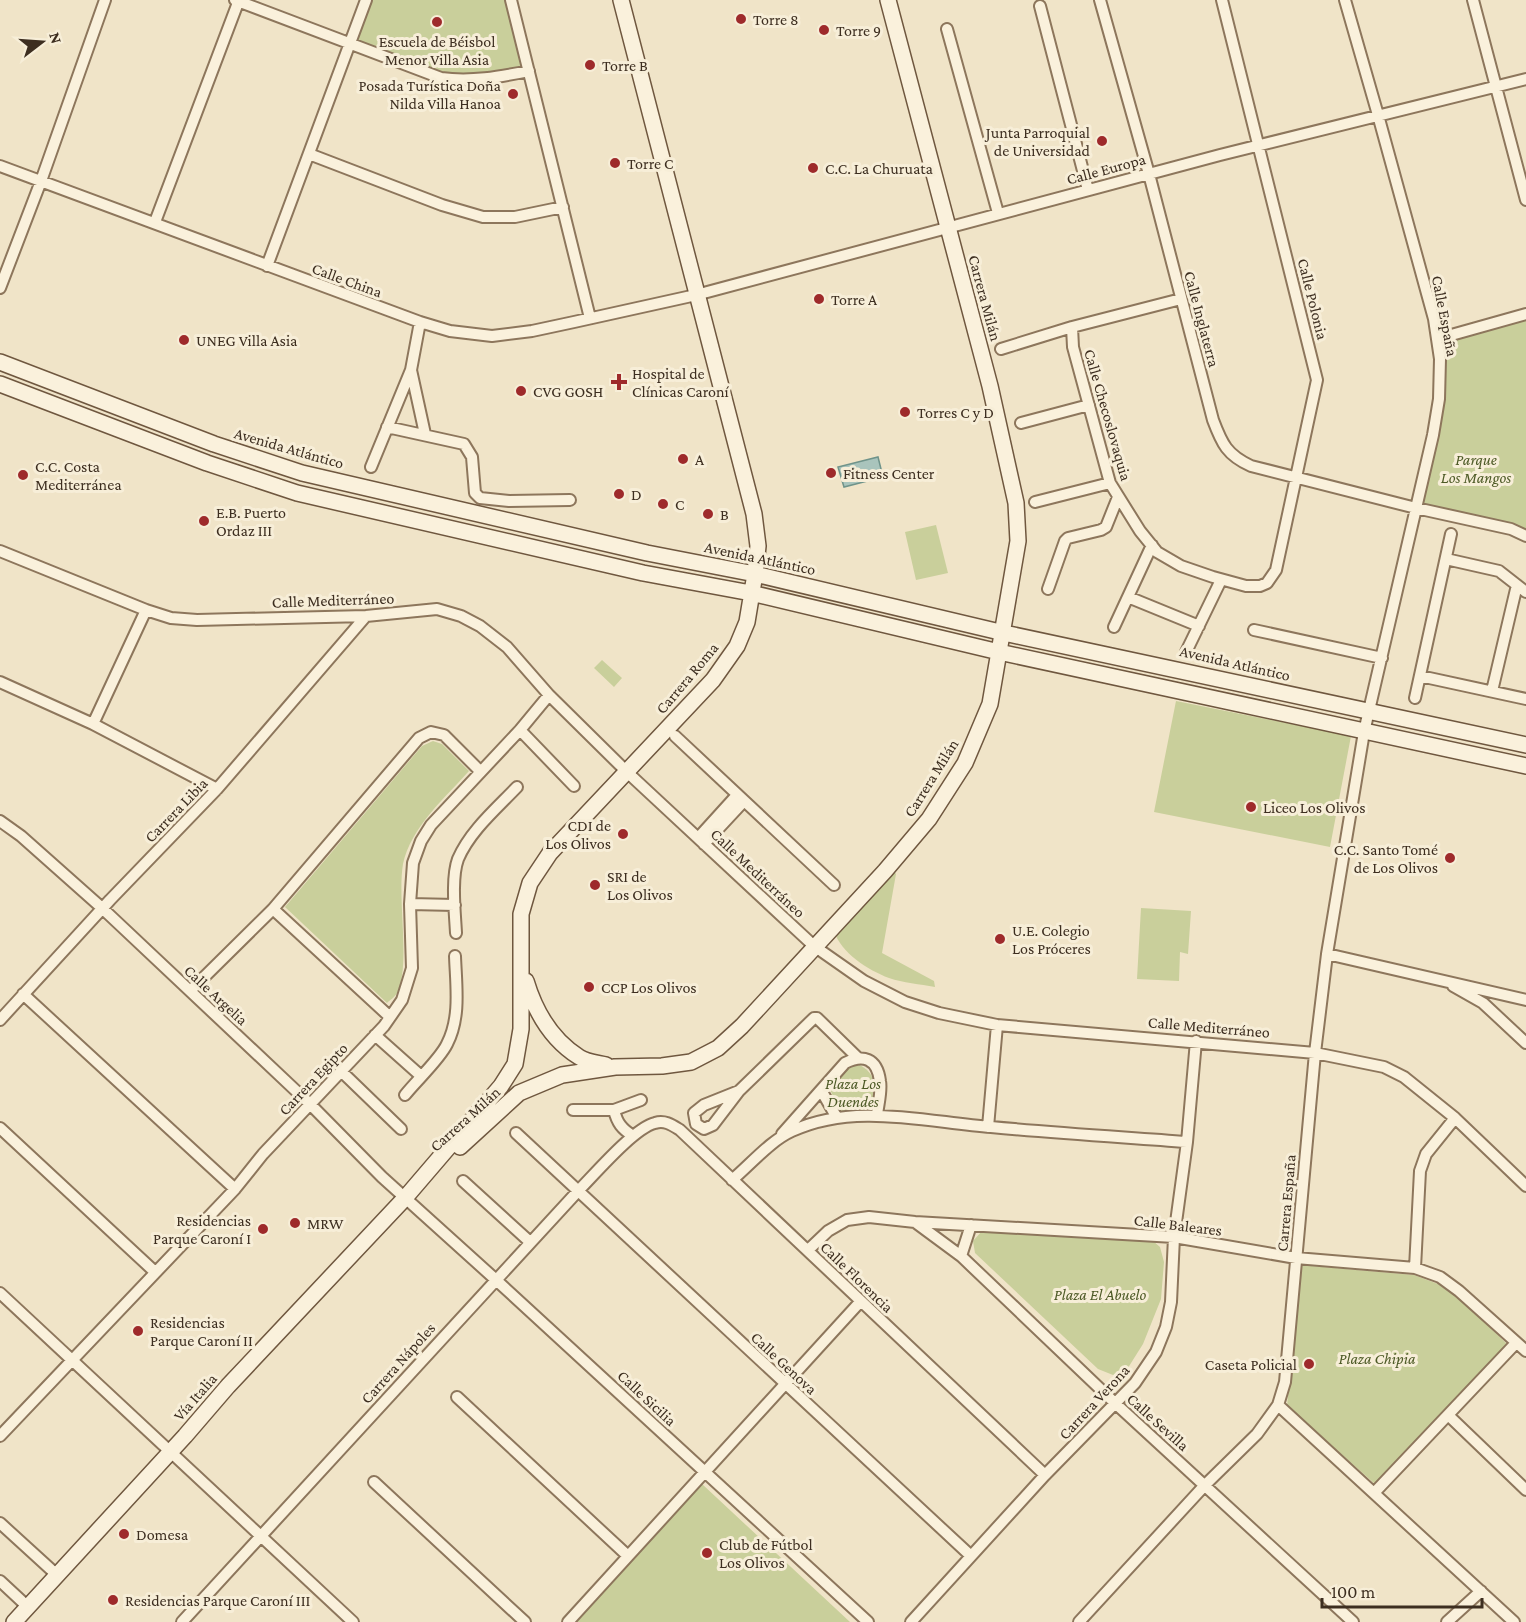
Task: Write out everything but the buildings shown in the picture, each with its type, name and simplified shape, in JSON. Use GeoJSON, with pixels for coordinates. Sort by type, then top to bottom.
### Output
{"type":"FeatureCollection","features":[{"type":"Feature","properties":{"kind":"street"},"geometry":{"type":"LineString","coordinates":[[0,288],[41,181],[105,0]]}},
{"type":"Feature","properties":{"kind":"street"},"geometry":{"type":"LineString","coordinates":[[267,266],[366,0]]}},
{"type":"Feature","properties":{"kind":"street"},"geometry":{"type":"LineString","coordinates":[[511,0],[590,318]]}},
{"type":"Feature","properties":{"kind":"street","name":"Carrera Roma"},"geometry":{"type":"LineString","coordinates":[[405,1198],[501,1086],[515,1064],[521,1029],[521,914],[530,883],[550,853],[713,680],[737,646],[747,622],[758,546],[754,514],[621,0]]}},
{"type":"Feature","properties":{"kind":"street","name":"Carrera Milán"},"geometry":{"type":"LineString","coordinates":[[405,1198],[519,1093],[562,1075],[615,1067],[662,1066],[691,1062],[718,1048],[742,1026],[885,871],[929,819],[965,763],[990,704],[1018,541],[1016,503],[990,386],[888,0]]}},
{"type":"Feature","properties":{"kind":"street","name":"Calle Inglaterra"},"geometry":{"type":"LineString","coordinates":[[1100,0],[1149,174],[1213,420],[1222,443],[1235,459],[1251,466],[1416,508],[1511,529],[1526,536]]}},
{"type":"Feature","properties":{"kind":"street","name":"Calle Polonia"},"geometry":{"type":"LineString","coordinates":[[1221,0],[1317,380],[1276,570],[1267,583],[1260,586],[1246,586]]}},
{"type":"Feature","properties":{"kind":"street","name":"Calle España"},"geometry":{"type":"LineString","coordinates":[[1345,0],[1434,319],[1440,359],[1439,399],[1433,435],[1369,712]]}},
{"type":"Feature","properties":{"kind":"street"},"geometry":{"type":"LineString","coordinates":[[1473,0],[1526,198]]}},
{"type":"Feature","properties":{"kind":"street"},"geometry":{"type":"LineString","coordinates":[[155,222],[238,1],[441,78],[463,81],[529,71]]}},
{"type":"Feature","properties":{"kind":"street"},"geometry":{"type":"LineString","coordinates":[[1040,6],[1088,190]]}},
{"type":"Feature","properties":{"kind":"street"},"geometry":{"type":"LineString","coordinates":[[947,29],[998,213]]}},
{"type":"Feature","properties":{"kind":"street","name":"Calle Europa"},"geometry":{"type":"LineString","coordinates":[[696,295],[1258,145],[1526,79]]}},
{"type":"Feature","properties":{"kind":"street"},"geometry":{"type":"LineString","coordinates":[[309,154],[442,205],[483,217],[515,217],[563,207]]}},
{"type":"Feature","properties":{"kind":"street","name":"Calle China"},"geometry":{"type":"LineString","coordinates":[[0,166],[155,222],[267,266],[450,331],[492,336],[532,331],[696,295]]}},
{"type":"Feature","properties":{"kind":"street"},"geometry":{"type":"LineString","coordinates":[[1001,349],[1071,327],[1181,299]]}},
{"type":"Feature","properties":{"kind":"street"},"geometry":{"type":"LineString","coordinates":[[1437,339],[1526,314]]}},
{"type":"Feature","properties":{"kind":"street"},"geometry":{"type":"LineString","coordinates":[[371,466],[411,370],[420,322]]}},
{"type":"Feature","properties":{"kind":"street","name":"Calle Checoslovaquia"},"geometry":{"type":"LineString","coordinates":[[1071,327],[1073,347],[1110,483],[1140,531],[1157,552],[1181,566],[1246,586]]}},
{"type":"Feature","properties":{"kind":"street","name":"Avenida Atlántico"},"geometry":{"type":"LineString","coordinates":[[0,362],[214,444],[303,473],[647,553],[754,574],[1004,633],[1526,746]]}},
{"type":"Feature","properties":{"kind":"street"},"geometry":{"type":"LineString","coordinates":[[411,370],[425,434]]}},
{"type":"Feature","properties":{"kind":"street"},"geometry":{"type":"LineString","coordinates":[[0,384],[207,463],[297,493],[643,573],[751,593],[999,652],[1526,766]]}},
{"type":"Feature","properties":{"kind":"street"},"geometry":{"type":"LineString","coordinates":[[1021,423],[1089,405]]}},
{"type":"Feature","properties":{"kind":"street"},"geometry":{"type":"LineString","coordinates":[[387,427],[464,444],[472,457],[475,493],[480,498],[509,501],[570,500]]}},
{"type":"Feature","properties":{"kind":"street"},"geometry":{"type":"LineString","coordinates":[[1035,502],[1110,483]]}},
{"type":"Feature","properties":{"kind":"street"},"geometry":{"type":"LineString","coordinates":[[1048,589],[1065,541],[1068,538],[1106,527],[1118,497]]}},
{"type":"Feature","properties":{"kind":"street"},"geometry":{"type":"LineString","coordinates":[[1415,698],[1451,534]]}},
{"type":"Feature","properties":{"kind":"street"},"geometry":{"type":"LineString","coordinates":[[1114,627],[1152,545]]}},
{"type":"Feature","properties":{"kind":"street","name":"Calle Mediterráneo"},"geometry":{"type":"LineString","coordinates":[[0,551],[171,618],[197,620],[366,616],[437,609],[461,616],[480,626],[507,647],[549,695],[627,772],[814,946],[864,981],[905,1002],[939,1013],[997,1025],[1315,1053],[1384,1067],[1404,1077],[1455,1118],[1526,1186]]}},
{"type":"Feature","properties":{"kind":"street"},"geometry":{"type":"LineString","coordinates":[[1446,559],[1499,572],[1526,592]]}},
{"type":"Feature","properties":{"kind":"street"},"geometry":{"type":"LineString","coordinates":[[1186,652],[1221,580]]}},
{"type":"Feature","properties":{"kind":"street"},"geometry":{"type":"LineString","coordinates":[[1492,691],[1517,585]]}},
{"type":"Feature","properties":{"kind":"street"},"geometry":{"type":"LineString","coordinates":[[1128,597],[1199,626]]}},
{"type":"Feature","properties":{"kind":"street"},"geometry":{"type":"LineString","coordinates":[[93,724],[146,610]]}},
{"type":"Feature","properties":{"kind":"street","name":"Carrera Libia"},"geometry":{"type":"LineString","coordinates":[[0,1020],[102,908],[217,789],[366,616]]}},
{"type":"Feature","properties":{"kind":"street"},"geometry":{"type":"LineString","coordinates":[[1254,630],[1382,658]]}},
{"type":"Feature","properties":{"kind":"street"},"geometry":{"type":"LineString","coordinates":[[1419,676],[1526,699]]}},
{"type":"Feature","properties":{"kind":"street"},"geometry":{"type":"LineString","coordinates":[[0,682],[93,724],[217,789]]}},
{"type":"Feature","properties":{"kind":"street","name":"Carrera Egipto"},"geometry":{"type":"LineString","coordinates":[[0,1436],[235,1189],[263,1154],[390,1017],[402,1000],[412,968],[410,904],[413,863],[421,842],[431,825],[520,730],[549,695]]}},
{"type":"Feature","properties":{"kind":"street","name":"Carrera España"},"geometry":{"type":"LineString","coordinates":[[1079,1622],[1205,1485],[1257,1434],[1278,1405],[1285,1382],[1315,1053],[1327,954],[1369,712]]}},
{"type":"Feature","properties":{"kind":"street"},"geometry":{"type":"LineString","coordinates":[[520,730],[574,786]]}},
{"type":"Feature","properties":{"kind":"street"},"geometry":{"type":"LineString","coordinates":[[190,990],[273,909],[419,738],[430,732],[444,735],[480,771]]}},
{"type":"Feature","properties":{"kind":"street"},"geometry":{"type":"LineString","coordinates":[[675,736],[834,885]]}},
{"type":"Feature","properties":{"kind":"street"},"geometry":{"type":"LineString","coordinates":[[456,933],[458,860],[486,819],[517,787]]}},
{"type":"Feature","properties":{"kind":"street"},"geometry":{"type":"LineString","coordinates":[[701,841],[740,798]]}},
{"type":"Feature","properties":{"kind":"street","name":"Calle Argelia"},"geometry":{"type":"LineString","coordinates":[[0,821],[21,836],[102,908],[310,1104],[405,1198]]}},
{"type":"Feature","properties":{"kind":"street"},"geometry":{"type":"LineString","coordinates":[[410,904],[455,905]]}},
{"type":"Feature","properties":{"kind":"street"},"geometry":{"type":"LineString","coordinates":[[273,909],[390,1017]]}},
{"type":"Feature","properties":{"kind":"street"},"geometry":{"type":"LineString","coordinates":[[1327,954],[1526,1000]]}},
{"type":"Feature","properties":{"kind":"street"},"geometry":{"type":"LineString","coordinates":[[405,1095],[447,1046],[457,1003],[455,956]]}},
{"type":"Feature","properties":{"kind":"street"},"geometry":{"type":"LineString","coordinates":[[521,962],[532,1002],[549,1030],[580,1058],[615,1067]]}},
{"type":"Feature","properties":{"kind":"street"},"geometry":{"type":"LineString","coordinates":[[1439,979],[1483,1003],[1526,1043]]}},
{"type":"Feature","properties":{"kind":"street"},"geometry":{"type":"LineString","coordinates":[[24,994],[235,1189]]}},
{"type":"Feature","properties":{"kind":"street"},"geometry":{"type":"LineString","coordinates":[[739,1091],[814,1018],[817,1018],[857,1057]]}},
{"type":"Feature","properties":{"kind":"street"},"geometry":{"type":"LineString","coordinates":[[988,1127],[997,1025]]}},
{"type":"Feature","properties":{"kind":"street"},"geometry":{"type":"LineString","coordinates":[[375,1035],[421,1076]]}},
{"type":"Feature","properties":{"kind":"street","name":"Carrera Verona"},"geometry":{"type":"LineString","coordinates":[[911,1622],[1045,1475],[1116,1404],[1135,1383],[1156,1352],[1166,1327],[1171,1302],[1174,1237],[1187,1142],[1196,1041]]}},
{"type":"Feature","properties":{"kind":"street"},"geometry":{"type":"LineString","coordinates":[[773,1144],[845,1063],[857,1057],[867,1058],[874,1066],[880,1080],[877,1115]]}},
{"type":"Feature","properties":{"kind":"street"},"geometry":{"type":"LineString","coordinates":[[341,1071],[401,1129]]}},
{"type":"Feature","properties":{"kind":"street"},"geometry":{"type":"LineString","coordinates":[[821,1090],[837,1118]]}},
{"type":"Feature","properties":{"kind":"street"},"geometry":{"type":"LineString","coordinates":[[573,1110],[614,1110],[641,1100]]}},
{"type":"Feature","properties":{"kind":"street"},"geometry":{"type":"LineString","coordinates":[[614,1110],[616,1119],[622,1128],[637,1133]]}},
{"type":"Feature","properties":{"kind":"street"},"geometry":{"type":"LineString","coordinates":[[732,1180],[791,1131],[837,1118],[877,1115],[988,1127],[1187,1142]]}},
{"type":"Feature","properties":{"kind":"street"},"geometry":{"type":"LineString","coordinates":[[1415,1268],[1420,1171],[1426,1154],[1455,1118]]}},
{"type":"Feature","properties":{"kind":"street","name":"Calle Florencia"},"geometry":{"type":"LineString","coordinates":[[637,1133],[655,1122],[668,1122],[680,1130],[1045,1475]]}},
{"type":"Feature","properties":{"kind":"street"},"geometry":{"type":"LineString","coordinates":[[0,1128],[155,1272]]}},
{"type":"Feature","properties":{"kind":"street","name":"Calle Genova"},"geometry":{"type":"LineString","coordinates":[[516,1133],[971,1556]]}},
{"type":"Feature","properties":{"kind":"street","name":"Carrera Nápoles"},"geometry":{"type":"LineString","coordinates":[[186,1621],[495,1279],[578,1191],[637,1133]]}},
{"type":"Feature","properties":{"kind":"street"},"geometry":{"type":"LineString","coordinates":[[463,1181],[530,1242]]}},
{"type":"Feature","properties":{"kind":"street","name":"Calle Sicilia"},"geometry":{"type":"LineString","coordinates":[[405,1198],[868,1622]]}},
{"type":"Feature","properties":{"kind":"street","name":"Vía Italia"},"geometry":{"type":"LineString","coordinates":[[17,1621],[228,1386],[405,1198]]}},
{"type":"Feature","properties":{"kind":"street","name":"Calle Baleares"},"geometry":{"type":"LineString","coordinates":[[808,1250],[828,1231],[847,1220],[869,1217],[915,1222],[1174,1237],[1296,1258],[1415,1268],[1440,1277],[1459,1291],[1526,1351]]}},
{"type":"Feature","properties":{"kind":"street","name":"Calle Sevilla"},"geometry":{"type":"LineString","coordinates":[[915,1222],[961,1256],[1116,1404],[1353,1622]]}},
{"type":"Feature","properties":{"kind":"street"},"geometry":{"type":"LineString","coordinates":[[961,1256],[971,1225]]}},
{"type":"Feature","properties":{"kind":"street"},"geometry":{"type":"LineString","coordinates":[[0,1293],[353,1622]]}},
{"type":"Feature","properties":{"kind":"street"},"geometry":{"type":"LineString","coordinates":[[568,1622],[860,1302]]}},
{"type":"Feature","properties":{"kind":"street"},"geometry":{"type":"LineString","coordinates":[[1374,1493],[1516,1343]]}},
{"type":"Feature","properties":{"kind":"street"},"geometry":{"type":"LineString","coordinates":[[457,1397],[628,1556]]}},
{"type":"Feature","properties":{"kind":"street"},"geometry":{"type":"LineString","coordinates":[[1278,1405],[1514,1622]]}},
{"type":"Feature","properties":{"kind":"street"},"geometry":{"type":"LineString","coordinates":[[1448,1415],[1526,1490]]}},
{"type":"Feature","properties":{"kind":"street"},"geometry":{"type":"LineString","coordinates":[[374,1482],[525,1622]]}},
{"type":"Feature","properties":{"kind":"street"},"geometry":{"type":"LineString","coordinates":[[0,1523],[57,1575]]}},
{"type":"Feature","properties":{"kind":"street"},"geometry":{"type":"LineString","coordinates":[[0,1581],[28,1607]]}},
{"type":"Feature","properties":{"kind":"street"},"geometry":{"type":"LineString","coordinates":[[1447,1622],[1481,1591]]}},
{"type":"Feature","properties":{"kind":"green space","name":"Escuela de Béisbol Menor Villa Asia"},"geometry":{"type":"Polygon","coordinates":[[[368,0],[509,0],[526,70],[442,77],[352,44],[368,0]]]}},
{"type":"Feature","properties":{"kind":"green space","name":"Parque Los Mangos"},"geometry":{"type":"Polygon","coordinates":[[[1526,314],[1526,536],[1416,508],[1433,435],[1437,339],[1526,314]]]}},
{"type":"Feature","properties":{"kind":"green space"},"geometry":{"type":"Polygon","coordinates":[[[936,525],[948,573],[916,580],[905,532],[936,525]]]}},
{"type":"Feature","properties":{"kind":"green space"},"geometry":{"type":"Polygon","coordinates":[[[602,660],[622,678],[614,687],[594,668],[602,660]]]}},
{"type":"Feature","properties":{"kind":"green space"},"geometry":{"type":"Polygon","coordinates":[[[1176,701],[1351,736],[1330,847],[1154,812],[1176,701]]]}},
{"type":"Feature","properties":{"kind":"green space"},"geometry":{"type":"Polygon","coordinates":[[[433,741],[442,744],[469,771],[421,825],[407,850],[402,879],[403,967],[397,993],[387,1003],[285,907],[422,746],[433,741]]]}},
{"type":"Feature","properties":{"kind":"green space"},"geometry":{"type":"Polygon","coordinates":[[[890,866],[896,874],[882,953],[934,981],[935,987],[894,980],[881,975],[856,960],[843,946],[834,931],[890,866]]]}},
{"type":"Feature","properties":{"kind":"green space"},"geometry":{"type":"Polygon","coordinates":[[[1141,908],[1191,911],[1188,954],[1180,952],[1179,981],[1137,979],[1141,908]]]}},
{"type":"Feature","properties":{"kind":"green space","name":"Plaza Los Duendes"},"geometry":{"type":"Polygon","coordinates":[[[860,1065],[867,1070],[873,1080],[874,1092],[870,1112],[840,1113],[830,1089],[848,1066],[860,1065]]]}},
{"type":"Feature","properties":{"kind":"green space","name":"Plaza El Abuelo"},"geometry":{"type":"Polygon","coordinates":[[[982,1231],[1153,1241],[1160,1247],[1164,1262],[1161,1299],[1143,1344],[1126,1371],[1113,1375],[1098,1369],[975,1253],[973,1241],[982,1231]]]}},
{"type":"Feature","properties":{"kind":"green space","name":"Plaza Chipia"},"geometry":{"type":"Polygon","coordinates":[[[1300,1265],[1414,1275],[1438,1284],[1461,1300],[1507,1344],[1375,1484],[1287,1406],[1300,1265]]]}},
{"type":"Feature","properties":{"kind":"green space","name":"Club de Fútbol Los Olivos"},"geometry":{"type":"Polygon","coordinates":[[[702,1484],[850,1622],[575,1622],[702,1484]]]}},
{"type":"Feature","properties":{"kind":"water"},"geometry":{"type":"Polygon","coordinates":[[[878,457],[883,477],[844,487],[838,467],[878,457]]]}},
{"type":"Feature","properties":{"kind":"place","name":"Torre 8"},"geometry":{"type":"Point","coordinates":[741,19]}},
{"type":"Feature","properties":{"kind":"place","name":"Escuela de Béisbol Menor Villa Asia"},"geometry":{"type":"Point","coordinates":[437,22]}},
{"type":"Feature","properties":{"kind":"place","name":"Torre 9"},"geometry":{"type":"Point","coordinates":[824,30]}},
{"type":"Feature","properties":{"kind":"place","name":"Torre B"},"geometry":{"type":"Point","coordinates":[590,65]}},
{"type":"Feature","properties":{"kind":"place","name":"Posada Turística Doña Nilda Villa Hanoa"},"geometry":{"type":"Point","coordinates":[513,94]}},
{"type":"Feature","properties":{"kind":"place","name":"Junta Parroquial de Universidad"},"geometry":{"type":"Point","coordinates":[1102,141]}},
{"type":"Feature","properties":{"kind":"place","name":"Torre C"},"geometry":{"type":"Point","coordinates":[615,163]}},
{"type":"Feature","properties":{"kind":"place","name":"C.C. La Churuata"},"geometry":{"type":"Point","coordinates":[813,168]}},
{"type":"Feature","properties":{"kind":"place","name":"Torre A"},"geometry":{"type":"Point","coordinates":[819,299]}},
{"type":"Feature","properties":{"kind":"place","name":"UNEG Villa Asia"},"geometry":{"type":"Point","coordinates":[184,340]}},
{"type":"Feature","properties":{"kind":"place","name":"Hospital de Clínicas Caroní"},"geometry":{"type":"Point","coordinates":[619,382]}},
{"type":"Feature","properties":{"kind":"place","name":"CVG GOSH"},"geometry":{"type":"Point","coordinates":[521,391]}},
{"type":"Feature","properties":{"kind":"place","name":"Torres C y D"},"geometry":{"type":"Point","coordinates":[905,412]}},
{"type":"Feature","properties":{"kind":"place","name":"A"},"geometry":{"type":"Point","coordinates":[683,459]}},
{"type":"Feature","properties":{"kind":"place","name":"Fitness Center"},"geometry":{"type":"Point","coordinates":[831,473]}},
{"type":"Feature","properties":{"kind":"place","name":"C.C. Costa Mediterránea"},"geometry":{"type":"Point","coordinates":[23,475]}},
{"type":"Feature","properties":{"kind":"place","name":"D"},"geometry":{"type":"Point","coordinates":[619,494]}},
{"type":"Feature","properties":{"kind":"place","name":"C"},"geometry":{"type":"Point","coordinates":[663,504]}},
{"type":"Feature","properties":{"kind":"place","name":"B"},"geometry":{"type":"Point","coordinates":[708,514]}},
{"type":"Feature","properties":{"kind":"place","name":"E.B. Puerto Ordaz III"},"geometry":{"type":"Point","coordinates":[204,521]}},
{"type":"Feature","properties":{"kind":"place","name":"Liceo Los Olivos"},"geometry":{"type":"Point","coordinates":[1251,807]}},
{"type":"Feature","properties":{"kind":"place","name":"CDI de Los Olivos"},"geometry":{"type":"Point","coordinates":[623,834]}},
{"type":"Feature","properties":{"kind":"place","name":"C.C. Santo Tomé de Los Olivos"},"geometry":{"type":"Point","coordinates":[1450,858]}},
{"type":"Feature","properties":{"kind":"place","name":"SRI de Los Olivos"},"geometry":{"type":"Point","coordinates":[595,885]}},
{"type":"Feature","properties":{"kind":"place","name":"U.E. Colegio Los Próceres"},"geometry":{"type":"Point","coordinates":[1000,939]}},
{"type":"Feature","properties":{"kind":"place","name":"CCP Los Olivos"},"geometry":{"type":"Point","coordinates":[589,987]}},
{"type":"Feature","properties":{"kind":"place","name":"MRW"},"geometry":{"type":"Point","coordinates":[295,1223]}},
{"type":"Feature","properties":{"kind":"place","name":"Residencias Parque Caroní I"},"geometry":{"type":"Point","coordinates":[263,1229]}},
{"type":"Feature","properties":{"kind":"place","name":"Residencias Parque Caroní II"},"geometry":{"type":"Point","coordinates":[138,1331]}},
{"type":"Feature","properties":{"kind":"place","name":"Caseta Policial"},"geometry":{"type":"Point","coordinates":[1309,1364]}},
{"type":"Feature","properties":{"kind":"place","name":"Domesa"},"geometry":{"type":"Point","coordinates":[124,1534]}},
{"type":"Feature","properties":{"kind":"place","name":"Club de Fútbol Los Olivos"},"geometry":{"type":"Point","coordinates":[707,1553]}},
{"type":"Feature","properties":{"kind":"place","name":"Residencias Parque Caroní III"},"geometry":{"type":"Point","coordinates":[113,1600]}}]}
